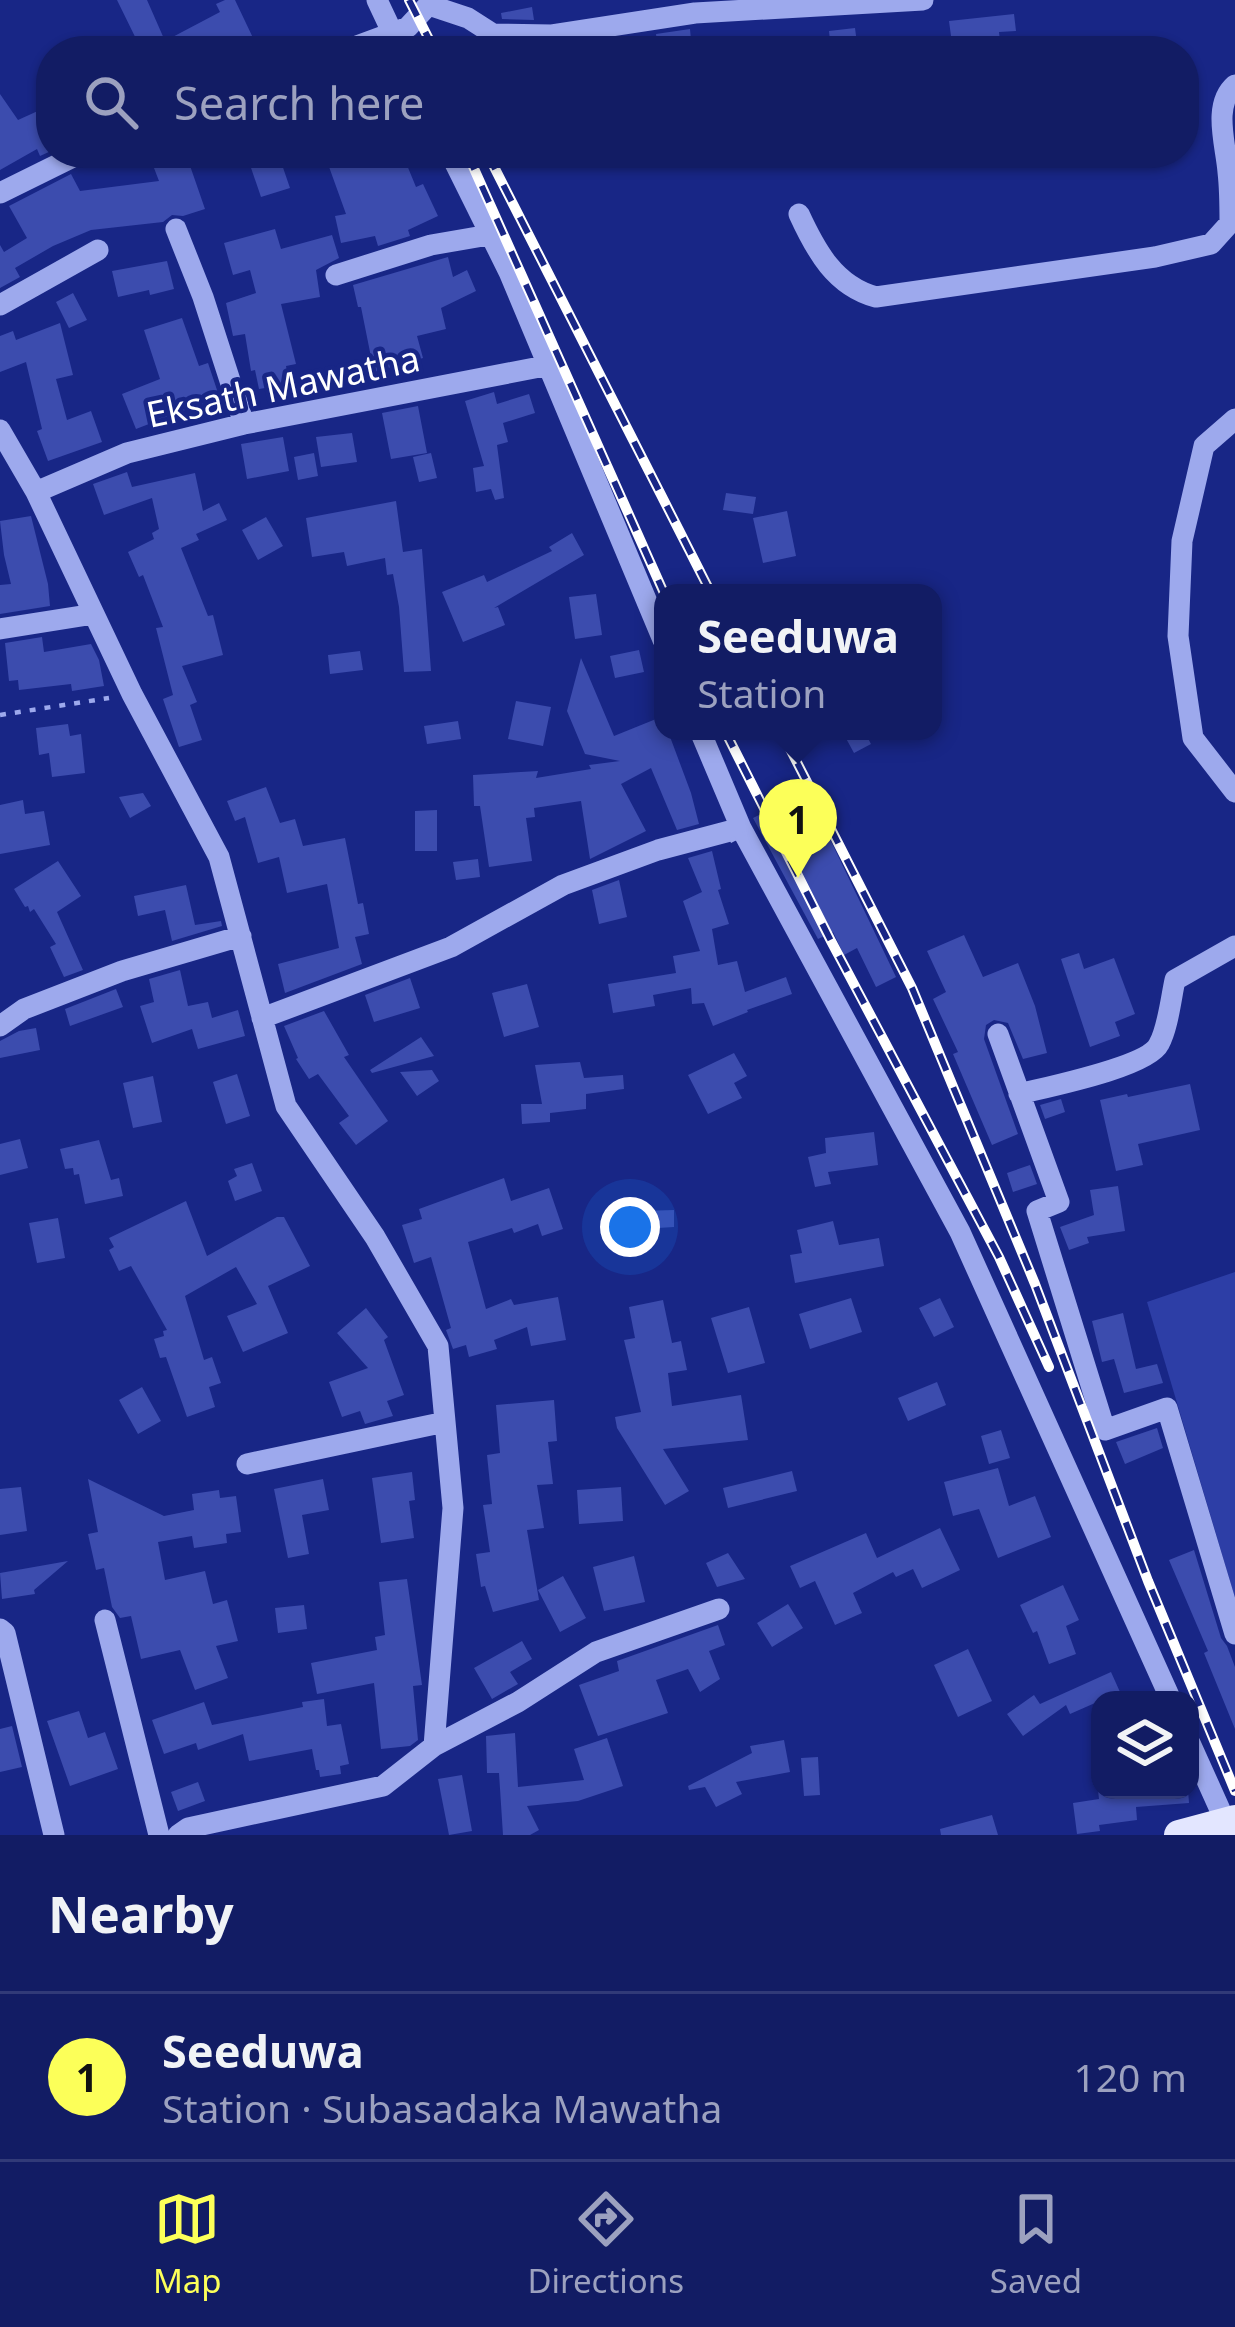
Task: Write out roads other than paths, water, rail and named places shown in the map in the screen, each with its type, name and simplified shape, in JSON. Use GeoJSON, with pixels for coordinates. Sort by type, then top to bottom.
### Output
{"type":"FeatureCollection","features":[{"type":"Feature","properties":{"kind":"main road"},"geometry":{"type":"LineString","coordinates":[[1179,1835],[1231,1822]]}},
{"type":"Feature","properties":{"kind":"street"},"geometry":{"type":"LineString","coordinates":[[376,0],[394,36]]}},
{"type":"Feature","properties":{"kind":"street"},"geometry":{"type":"LineString","coordinates":[[402,36],[431,3],[493,34],[552,35],[694,13],[923,0]]}},
{"type":"Feature","properties":{"kind":"street"},"geometry":{"type":"LineString","coordinates":[[799,214],[818,254],[857,292],[876,297],[1155,257],[1211,244],[1230,224],[1222,115],[1227,92],[1235,85]]}},
{"type":"Feature","properties":{"kind":"street"},"geometry":{"type":"LineString","coordinates":[[0,193],[51,168]]}},
{"type":"Feature","properties":{"kind":"street"},"geometry":{"type":"LineString","coordinates":[[457,168],[550,365],[654,618]]}},
{"type":"Feature","properties":{"kind":"street"},"geometry":{"type":"LineString","coordinates":[[176,229],[244,424]]}},
{"type":"Feature","properties":{"kind":"street"},"geometry":{"type":"LineString","coordinates":[[336,275],[431,245],[489,235]]}},
{"type":"Feature","properties":{"kind":"street"},"geometry":{"type":"LineString","coordinates":[[0,305],[98,250]]}},
{"type":"Feature","properties":{"kind":"street","name":"Eksath Mawatha"},"geometry":{"type":"LineString","coordinates":[[36,492],[127,453],[244,424],[550,365]]}},
{"type":"Feature","properties":{"kind":"street"},"geometry":{"type":"LineString","coordinates":[[1234,419],[1204,446],[1182,542],[1178,636],[1193,738],[1235,792]]}},
{"type":"Feature","properties":{"kind":"street"},"geometry":{"type":"LineString","coordinates":[[0,430],[36,492],[132,694],[219,857],[286,1106],[375,1237],[437,1346],[453,1508],[434,1746]]}},
{"type":"Feature","properties":{"kind":"street"},"geometry":{"type":"LineString","coordinates":[[0,629],[94,614]]}},
{"type":"Feature","properties":{"kind":"street"},"geometry":{"type":"LineString","coordinates":[[704,740],[742,832],[960,1232],[1167,1691]]}},
{"type":"Feature","properties":{"kind":"street"},"geometry":{"type":"LineString","coordinates":[[262,1018],[451,947],[563,884],[658,850],[742,832]]}},
{"type":"Feature","properties":{"kind":"street"},"geometry":{"type":"LineString","coordinates":[[0,1027],[24,1009],[122,971],[241,935]]}},
{"type":"Feature","properties":{"kind":"street"},"geometry":{"type":"LineString","coordinates":[[1019,1094],[1146,1058],[1159,1046],[1175,980],[1235,946]]}},
{"type":"Feature","properties":{"kind":"street"},"geometry":{"type":"LineString","coordinates":[[998,1034],[1059,1202],[1036,1211],[1105,1430],[1167,1408],[1235,1634]]}},
{"type":"Feature","properties":{"kind":"street"},"geometry":{"type":"LineString","coordinates":[[247,1464],[445,1422]]}},
{"type":"Feature","properties":{"kind":"street"},"geometry":{"type":"LineString","coordinates":[[178,1835],[188,1828],[383,1786],[434,1746],[518,1702],[596,1652],[719,1609]]}},
{"type":"Feature","properties":{"kind":"street"},"geometry":{"type":"LineString","coordinates":[[105,1620],[159,1835]]}},
{"type":"Feature","properties":{"kind":"street"},"geometry":{"type":"LineString","coordinates":[[0,1629],[5,1633],[54,1835]]}},
{"type":"Feature","properties":{"kind":"street"},"geometry":{"type":"LineString","coordinates":[[1199,1760],[1231,1822]]}},
{"type":"Feature","properties":{"kind":"railway"},"geometry":{"type":"LineString","coordinates":[[409,0],[427,36]]}},
{"type":"Feature","properties":{"kind":"railway"},"geometry":{"type":"LineString","coordinates":[[474,168],[660,584]]}},
{"type":"Feature","properties":{"kind":"railway"},"geometry":{"type":"LineString","coordinates":[[495,168],[706,584]]}},
{"type":"Feature","properties":{"kind":"railway"},"geometry":{"type":"LineString","coordinates":[[730,740],[999,1257],[1049,1367]]}},
{"type":"Feature","properties":{"kind":"railway"},"geometry":{"type":"LineString","coordinates":[[786,740],[912,988],[1035,1284],[1148,1581],[1235,1791]]}},
{"type":"Feature","properties":{"kind":"place","name":"Seeduwa"},"geometry":{"type":"Point","coordinates":[798,878]}}]}
